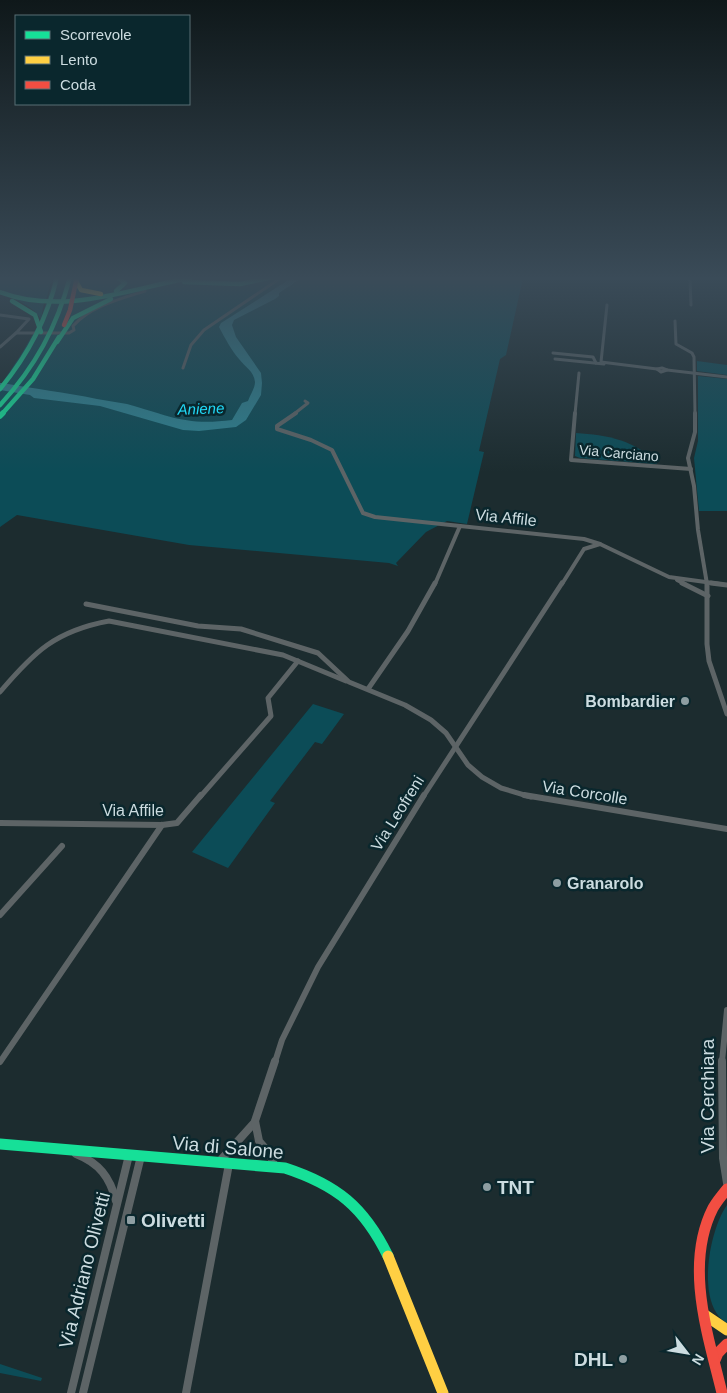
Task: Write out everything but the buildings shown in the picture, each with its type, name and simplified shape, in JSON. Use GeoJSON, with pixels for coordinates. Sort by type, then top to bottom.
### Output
{"type":"FeatureCollection","features":[{"type":"Feature","properties":{"kind":"main road"},"geometry":{"type":"LineString","coordinates":[[0,399],[17,379],[36,342]]}},
{"type":"Feature","properties":{"kind":"main road"},"geometry":{"type":"LineString","coordinates":[[0,405],[43,342]]}},
{"type":"Feature","properties":{"kind":"main road"},"geometry":{"type":"LineString","coordinates":[[0,416],[32,380],[57,342]]}},
{"type":"Feature","properties":{"kind":"main road"},"geometry":{"type":"LineString","coordinates":[[0,390],[17,379]]}},
{"type":"Feature","properties":{"kind":"main road","name":"Via di Salone"},"geometry":{"type":"LineString","coordinates":[[0,1144],[275,1167],[294,1170],[332,1188],[354,1203],[372,1224],[389,1259],[443,1393]]}},
{"type":"Feature","properties":{"kind":"main road"},"geometry":{"type":"LineString","coordinates":[[722,1393],[705,1314],[700,1273],[704,1233],[717,1200],[727,1189]]}},
{"type":"Feature","properties":{"kind":"main road"},"geometry":{"type":"LineString","coordinates":[[705,1314],[727,1330]]}},
{"type":"Feature","properties":{"kind":"main road"},"geometry":{"type":"LineString","coordinates":[[715,1360],[718,1353],[727,1344]]}},
{"type":"Feature","properties":{"kind":"street"},"geometry":{"type":"LineString","coordinates":[[183,368],[188,347],[193,342]]}},
{"type":"Feature","properties":{"kind":"street"},"geometry":{"type":"LineString","coordinates":[[603,342],[601,362],[607,364]]}},
{"type":"Feature","properties":{"kind":"street"},"geometry":{"type":"LineString","coordinates":[[676,342],[676,344],[693,354],[695,430],[688,458],[707,582],[707,644],[709,662],[727,714]]}},
{"type":"Feature","properties":{"kind":"street"},"geometry":{"type":"LineString","coordinates":[[552,353],[593,358],[596,363]]}},
{"type":"Feature","properties":{"kind":"street"},"geometry":{"type":"LineString","coordinates":[[555,359],[657,369],[661,372],[667,370],[727,377]]}},
{"type":"Feature","properties":{"kind":"street","name":"Via Carciano"},"geometry":{"type":"LineString","coordinates":[[579,373],[571,460],[691,469]]}},
{"type":"Feature","properties":{"kind":"street"},"geometry":{"type":"LineString","coordinates":[[305,400],[308,403],[306,406],[281,422],[277,426],[277,430],[311,440],[332,450],[363,513],[375,517],[460,526]]}},
{"type":"Feature","properties":{"kind":"street","name":"Via Affile"},"geometry":{"type":"LineString","coordinates":[[368,689],[406,635],[444,564],[460,526],[571,537],[600,544],[669,577],[727,585]]}},
{"type":"Feature","properties":{"kind":"street","name":"Via Leofreni"},"geometry":{"type":"LineString","coordinates":[[218,1163],[255,1122],[282,1040],[318,968],[438,773],[457,747],[584,550],[600,544]]}},
{"type":"Feature","properties":{"kind":"street"},"geometry":{"type":"LineString","coordinates":[[669,577],[708,596]]}},
{"type":"Feature","properties":{"kind":"street"},"geometry":{"type":"LineString","coordinates":[[86,604],[198,626],[242,629],[318,653],[349,682]]}},
{"type":"Feature","properties":{"kind":"street"},"geometry":{"type":"LineString","coordinates":[[0,692],[26,662],[42,648],[89,626],[109,621],[283,655],[349,682]]}},
{"type":"Feature","properties":{"kind":"street","name":"Via Affile"},"geometry":{"type":"LineString","coordinates":[[0,823],[162,825],[177,823],[271,716],[268,698],[298,661]]}},
{"type":"Feature","properties":{"kind":"street","name":"Via Corcolle"},"geometry":{"type":"LineString","coordinates":[[349,682],[405,705],[431,720],[446,733],[468,765],[482,777],[501,788],[522,795],[727,829]]}},
{"type":"Feature","properties":{"kind":"street"},"geometry":{"type":"LineString","coordinates":[[0,1062],[162,825]]}},
{"type":"Feature","properties":{"kind":"street"},"geometry":{"type":"LineString","coordinates":[[0,915],[62,846]]}},
{"type":"Feature","properties":{"kind":"street","name":"Via Cerchiara"},"geometry":{"type":"LineString","coordinates":[[727,1010],[721,1042],[720,1081],[723,1167],[727,1183]]}},
{"type":"Feature","properties":{"kind":"street"},"geometry":{"type":"LineString","coordinates":[[255,1122],[258,1141],[270,1154],[275,1167]]}},
{"type":"Feature","properties":{"kind":"street"},"geometry":{"type":"LineString","coordinates":[[57,1148],[85,1157],[103,1170],[112,1186],[117,1204]]}},
{"type":"Feature","properties":{"kind":"street","name":"Via Adriano Olivetti"},"geometry":{"type":"LineString","coordinates":[[71,1393],[129,1155]]}},
{"type":"Feature","properties":{"kind":"street","name":"Via Adriano Olivetti"},"geometry":{"type":"LineString","coordinates":[[83,1393],[141,1156]]}},
{"type":"Feature","properties":{"kind":"street"},"geometry":{"type":"LineString","coordinates":[[186,1393],[229,1164]]}},
{"type":"Feature","properties":{"kind":"shaded area"},"geometry":{"type":"Polygon","coordinates":[[[28,342],[509,342],[506,355],[500,359],[479,451],[484,452],[467,524],[447,521],[426,532],[396,563],[398,566],[389,563],[189,545],[17,515],[0,527],[0,386],[28,342]]]}},
{"type":"Feature","properties":{"kind":"shaded area"},"geometry":{"type":"Polygon","coordinates":[[[227,342],[239,342],[261,373],[262,383],[261,395],[246,420],[236,427],[199,431],[183,430],[100,406],[34,398],[30,395],[0,390],[0,383],[2,383],[127,404],[190,421],[216,422],[232,420],[242,403],[248,401],[255,382],[251,372],[227,342]]]}},
{"type":"Feature","properties":{"kind":"shaded area"},"geometry":{"type":"Polygon","coordinates":[[[697,361],[727,365],[727,375],[697,371],[697,361]]]}},
{"type":"Feature","properties":{"kind":"shaded area"},"geometry":{"type":"Polygon","coordinates":[[[698,376],[727,379],[727,511],[699,511],[694,458],[698,441],[698,376]]]}},
{"type":"Feature","properties":{"kind":"shaded area"},"geometry":{"type":"Polygon","coordinates":[[[576,433],[599,435],[620,440],[640,449],[657,464],[580,458],[575,456],[576,433]]]}},
{"type":"Feature","properties":{"kind":"shaded area"},"geometry":{"type":"Polygon","coordinates":[[[313,704],[344,714],[322,744],[315,742],[270,801],[275,803],[228,868],[192,852],[313,704]]]}},
{"type":"Feature","properties":{"kind":"shaded area"},"geometry":{"type":"Polygon","coordinates":[[[727,1205],[727,1323],[717,1314],[711,1300],[708,1284],[708,1267],[715,1231],[727,1205]]]}},
{"type":"Feature","properties":{"kind":"shaded area"},"geometry":{"type":"Polygon","coordinates":[[[0,1364],[42,1378],[41,1381],[0,1373],[0,1364]]]}},
{"type":"Feature","properties":{"kind":"traffic: fast"},"geometry":{"type":"LineString","coordinates":[[0,389],[33,342]]}},
{"type":"Feature","properties":{"kind":"traffic: fast"},"geometry":{"type":"LineString","coordinates":[[0,405],[25,377],[46,342]]}},
{"type":"Feature","properties":{"kind":"traffic: fast"},"geometry":{"type":"LineString","coordinates":[[0,416],[33,379],[56,342]]}},
{"type":"Feature","properties":{"kind":"traffic: fast"},"geometry":{"type":"LineString","coordinates":[[0,1144],[285,1168],[320,1181],[348,1199],[370,1224],[388,1256]]}},
{"type":"Feature","properties":{"kind":"traffic: slow"},"geometry":{"type":"LineString","coordinates":[[388,1256],[443,1393]]}},
{"type":"Feature","properties":{"kind":"traffic: slow"},"geometry":{"type":"LineString","coordinates":[[705,1315],[727,1330]]}},
{"type":"Feature","properties":{"kind":"traffic: jam"},"geometry":{"type":"LineString","coordinates":[[722,1393],[706,1325],[700,1279],[704,1233],[712,1211],[727,1189]]}},
{"type":"Feature","properties":{"kind":"traffic: jam"},"geometry":{"type":"LineString","coordinates":[[715,1360],[718,1353],[727,1344]]}},
{"type":"Feature","properties":{"kind":"place","name":"Bombardier"},"geometry":{"type":"Point","coordinates":[685,701]}},
{"type":"Feature","properties":{"kind":"place","name":"Granarolo"},"geometry":{"type":"Point","coordinates":[557,883]}},
{"type":"Feature","properties":{"kind":"place","name":"TNT"},"geometry":{"type":"Point","coordinates":[487,1187]}},
{"type":"Feature","properties":{"kind":"place","name":"Olivetti"},"geometry":{"type":"Point","coordinates":[131,1220]}},
{"type":"Feature","properties":{"kind":"place","name":"DHL"},"geometry":{"type":"Point","coordinates":[623,1359]}},
{"type":"Feature","properties":{"kind":"water label","name":"Aniene"},"geometry":{"type":"Point","coordinates":[201,409]}}]}
